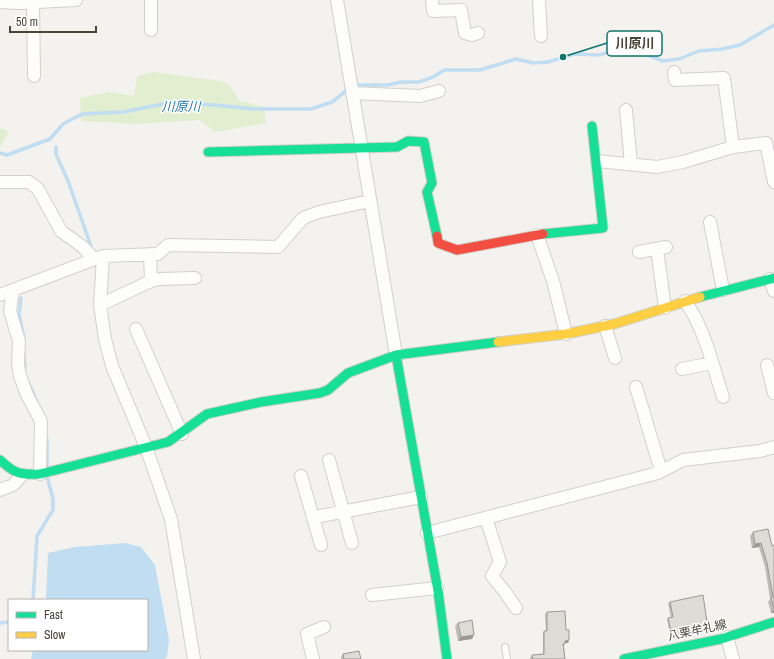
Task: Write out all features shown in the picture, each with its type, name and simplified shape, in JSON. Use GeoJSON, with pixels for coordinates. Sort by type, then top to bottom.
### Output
{"type":"FeatureCollection","features":[{"type":"Feature","properties":{"kind":"street"},"geometry":{"type":"LineString","coordinates":[[0,2],[76,0]]}},
{"type":"Feature","properties":{"kind":"street"},"geometry":{"type":"LineString","coordinates":[[151,0],[151,30]]}},
{"type":"Feature","properties":{"kind":"street"},"geometry":{"type":"LineString","coordinates":[[337,0],[396,355],[437,588],[447,659]]}},
{"type":"Feature","properties":{"kind":"street"},"geometry":{"type":"LineString","coordinates":[[432,0],[433,11],[461,10],[465,33],[472,35],[478,33]]}},
{"type":"Feature","properties":{"kind":"street"},"geometry":{"type":"LineString","coordinates":[[539,0],[541,36]]}},
{"type":"Feature","properties":{"kind":"street"},"geometry":{"type":"LineString","coordinates":[[33,2],[34,76]]}},
{"type":"Feature","properties":{"kind":"street"},"geometry":{"type":"LineString","coordinates":[[674,72],[676,80],[724,78],[733,147]]}},
{"type":"Feature","properties":{"kind":"street"},"geometry":{"type":"LineString","coordinates":[[352,93],[420,96],[439,91]]}},
{"type":"Feature","properties":{"kind":"street"},"geometry":{"type":"LineString","coordinates":[[626,110],[632,122],[631,164]]}},
{"type":"Feature","properties":{"kind":"street"},"geometry":{"type":"LineString","coordinates":[[208,152],[397,147],[408,141],[424,142],[432,182],[427,192],[438,243],[457,250],[537,235],[603,228],[597,161],[592,126]]}},
{"type":"Feature","properties":{"kind":"street"},"geometry":{"type":"LineString","coordinates":[[597,161],[657,167],[683,162],[733,147],[766,143],[774,182]]}},
{"type":"Feature","properties":{"kind":"street"},"geometry":{"type":"LineString","coordinates":[[0,182],[29,182],[38,189],[61,231],[98,257]]}},
{"type":"Feature","properties":{"kind":"street"},"geometry":{"type":"LineString","coordinates":[[0,295],[98,257],[158,254],[168,245],[278,247],[303,218],[319,212],[370,201]]}},
{"type":"Feature","properties":{"kind":"street"},"geometry":{"type":"LineString","coordinates":[[710,222],[723,290]]}},
{"type":"Feature","properties":{"kind":"street"},"geometry":{"type":"LineString","coordinates":[[537,235],[553,281],[566,334]]}},
{"type":"Feature","properties":{"kind":"street"},"geometry":{"type":"LineString","coordinates":[[639,252],[662,248],[665,308]]}},
{"type":"Feature","properties":{"kind":"street"},"geometry":{"type":"LineString","coordinates":[[150,254],[151,281]]}},
{"type":"Feature","properties":{"kind":"street"},"geometry":{"type":"LineString","coordinates":[[98,257],[100,305],[112,366],[146,447],[171,519],[194,659]]}},
{"type":"Feature","properties":{"kind":"street"},"geometry":{"type":"LineString","coordinates":[[100,305],[151,281],[160,279],[195,278]]}},
{"type":"Feature","properties":{"kind":"street"},"geometry":{"type":"LineString","coordinates":[[0,460],[11,470],[22,475],[44,473],[168,442],[182,434],[207,414],[261,402],[320,393],[328,390],[348,373],[396,355],[566,334],[605,326],[723,290],[772,278],[774,291]]}},
{"type":"Feature","properties":{"kind":"street"},"geometry":{"type":"LineString","coordinates":[[13,290],[10,311],[19,341],[18,364],[20,376],[27,395],[41,421],[44,473]]}},
{"type":"Feature","properties":{"kind":"street"},"geometry":{"type":"LineString","coordinates":[[685,301],[694,314],[702,331],[722,397]]}},
{"type":"Feature","properties":{"kind":"street"},"geometry":{"type":"LineString","coordinates":[[605,326],[615,358]]}},
{"type":"Feature","properties":{"kind":"street"},"geometry":{"type":"LineString","coordinates":[[136,329],[182,434]]}},
{"type":"Feature","properties":{"kind":"street"},"geometry":{"type":"LineString","coordinates":[[682,369],[712,363]]}},
{"type":"Feature","properties":{"kind":"street"},"geometry":{"type":"LineString","coordinates":[[767,365],[773,385]]}},
{"type":"Feature","properties":{"kind":"street"},"geometry":{"type":"LineString","coordinates":[[636,387],[661,471]]}},
{"type":"Feature","properties":{"kind":"street"},"geometry":{"type":"LineString","coordinates":[[427,533],[661,471],[683,460],[760,451],[774,447]]}},
{"type":"Feature","properties":{"kind":"street"},"geometry":{"type":"LineString","coordinates":[[329,460],[352,543]]}},
{"type":"Feature","properties":{"kind":"street"},"geometry":{"type":"LineString","coordinates":[[0,490],[13,485],[22,475]]}},
{"type":"Feature","properties":{"kind":"street"},"geometry":{"type":"LineString","coordinates":[[301,476],[322,545]]}},
{"type":"Feature","properties":{"kind":"street"},"geometry":{"type":"LineString","coordinates":[[314,517],[421,496]]}},
{"type":"Feature","properties":{"kind":"street"},"geometry":{"type":"LineString","coordinates":[[486,518],[500,562],[492,576],[516,608]]}},
{"type":"Feature","properties":{"kind":"street"},"geometry":{"type":"LineString","coordinates":[[372,596],[437,588]]}},
{"type":"Feature","properties":{"kind":"street","name":"八栗牟礼線"},"geometry":{"type":"LineString","coordinates":[[624,659],[649,652],[704,643],[774,622]]}},
{"type":"Feature","properties":{"kind":"street"},"geometry":{"type":"LineString","coordinates":[[313,659],[307,634],[324,627]]}},
{"type":"Feature","properties":{"kind":"street"},"geometry":{"type":"LineString","coordinates":[[727,637],[733,659]]}},
{"type":"Feature","properties":{"kind":"lane"},"geometry":{"type":"LineString","coordinates":[[505,646],[507,659]]}},
{"type":"Feature","properties":{"kind":"green space"},"geometry":{"type":"Polygon","coordinates":[[[153,72],[221,81],[229,85],[240,101],[264,107],[266,123],[215,132],[200,120],[138,124],[81,121],[80,98],[109,92],[134,96],[137,76],[153,72]]]}},
{"type":"Feature","properties":{"kind":"green space"},"geometry":{"type":"Polygon","coordinates":[[[0,128],[9,132],[0,147],[0,128]]]}},
{"type":"Feature","properties":{"kind":"water"},"geometry":{"type":"Polygon","coordinates":[[[125,543],[141,547],[155,565],[169,640],[167,656],[165,659],[31,659],[33,651],[148,651],[148,599],[46,599],[48,553],[75,547],[125,543]]]}},
{"type":"Feature","properties":{"kind":"building"},"geometry":{"type":"Polygon","coordinates":[[[768,529],[772,546],[774,545],[774,609],[771,598],[773,597],[767,563],[761,543],[755,544],[753,532],[768,529]]]}},
{"type":"Feature","properties":{"kind":"building"},"geometry":{"type":"Polygon","coordinates":[[[703,595],[708,629],[672,636],[668,618],[673,617],[670,602],[703,595]]]}},
{"type":"Feature","properties":{"kind":"building"},"geometry":{"type":"Polygon","coordinates":[[[565,611],[566,630],[569,630],[569,640],[565,641],[565,644],[563,644],[565,659],[533,659],[532,655],[544,654],[544,631],[547,631],[547,612],[565,611]]]}},
{"type":"Feature","properties":{"kind":"building"},"geometry":{"type":"Polygon","coordinates":[[[472,620],[474,635],[461,637],[458,623],[472,620]]]}},
{"type":"Feature","properties":{"kind":"building"},"geometry":{"type":"Polygon","coordinates":[[[359,651],[361,659],[344,659],[343,654],[359,651]]]}},
{"type":"Feature","properties":{"kind":"waterway","name":"川原川"},"geometry":{"type":"LineString","coordinates":[[358,85],[387,85],[402,82],[419,82],[433,77],[444,70],[480,70],[516,59],[533,63],[548,62],[574,54],[599,55],[627,47],[663,61],[679,59],[699,51],[722,49],[740,45],[774,25]]}},
{"type":"Feature","properties":{"kind":"waterway","name":"川原川"},"geometry":{"type":"LineString","coordinates":[[0,153],[7,155],[50,139],[63,124],[82,114],[123,112],[168,103],[255,109],[311,109],[332,102],[346,91]]}},
{"type":"Feature","properties":{"kind":"waterway"},"geometry":{"type":"LineString","coordinates":[[56,147],[56,154],[68,181],[91,246]]}},
{"type":"Feature","properties":{"kind":"waterway"},"geometry":{"type":"LineString","coordinates":[[21,298],[19,314],[24,339]]}},
{"type":"Feature","properties":{"kind":"waterway"},"geometry":{"type":"LineString","coordinates":[[24,353],[25,369]]}},
{"type":"Feature","properties":{"kind":"waterway"},"geometry":{"type":"LineString","coordinates":[[29,384],[37,402]]}},
{"type":"Feature","properties":{"kind":"waterway"},"geometry":{"type":"LineString","coordinates":[[47,439],[47,468]]}},
{"type":"Feature","properties":{"kind":"waterway"},"geometry":{"type":"LineString","coordinates":[[33,599],[37,536],[53,510],[53,499],[47,476]]}},
{"type":"Feature","properties":{"kind":"waterway"},"geometry":{"type":"LineString","coordinates":[[0,623],[8,622]]}},
{"type":"Feature","properties":{"kind":"traffic: fast"},"geometry":{"type":"LineString","coordinates":[[543,234],[603,228],[592,126]]}},
{"type":"Feature","properties":{"kind":"traffic: fast"},"geometry":{"type":"LineString","coordinates":[[208,152],[397,147],[408,141],[424,142],[432,183],[427,192],[437,236]]}},
{"type":"Feature","properties":{"kind":"traffic: fast"},"geometry":{"type":"LineString","coordinates":[[700,297],[774,278]]}},
{"type":"Feature","properties":{"kind":"traffic: fast"},"geometry":{"type":"LineString","coordinates":[[0,460],[18,473],[40,474],[168,442],[207,414],[261,402],[320,393],[328,390],[348,373],[396,355],[498,342]]}},
{"type":"Feature","properties":{"kind":"traffic: fast"},"geometry":{"type":"LineString","coordinates":[[396,355],[438,591],[447,659]]}},
{"type":"Feature","properties":{"kind":"traffic: fast"},"geometry":{"type":"LineString","coordinates":[[624,659],[721,639],[774,622]]}},
{"type":"Feature","properties":{"kind":"traffic: slow"},"geometry":{"type":"LineString","coordinates":[[498,342],[566,334],[614,324],[700,297]]}},
{"type":"Feature","properties":{"kind":"traffic: jam"},"geometry":{"type":"LineString","coordinates":[[437,236],[438,243],[457,250],[543,234]]}},
{"type":"Feature","properties":{"kind":"place","name":"川原川"},"geometry":{"type":"Point","coordinates":[563,57]}}]}
